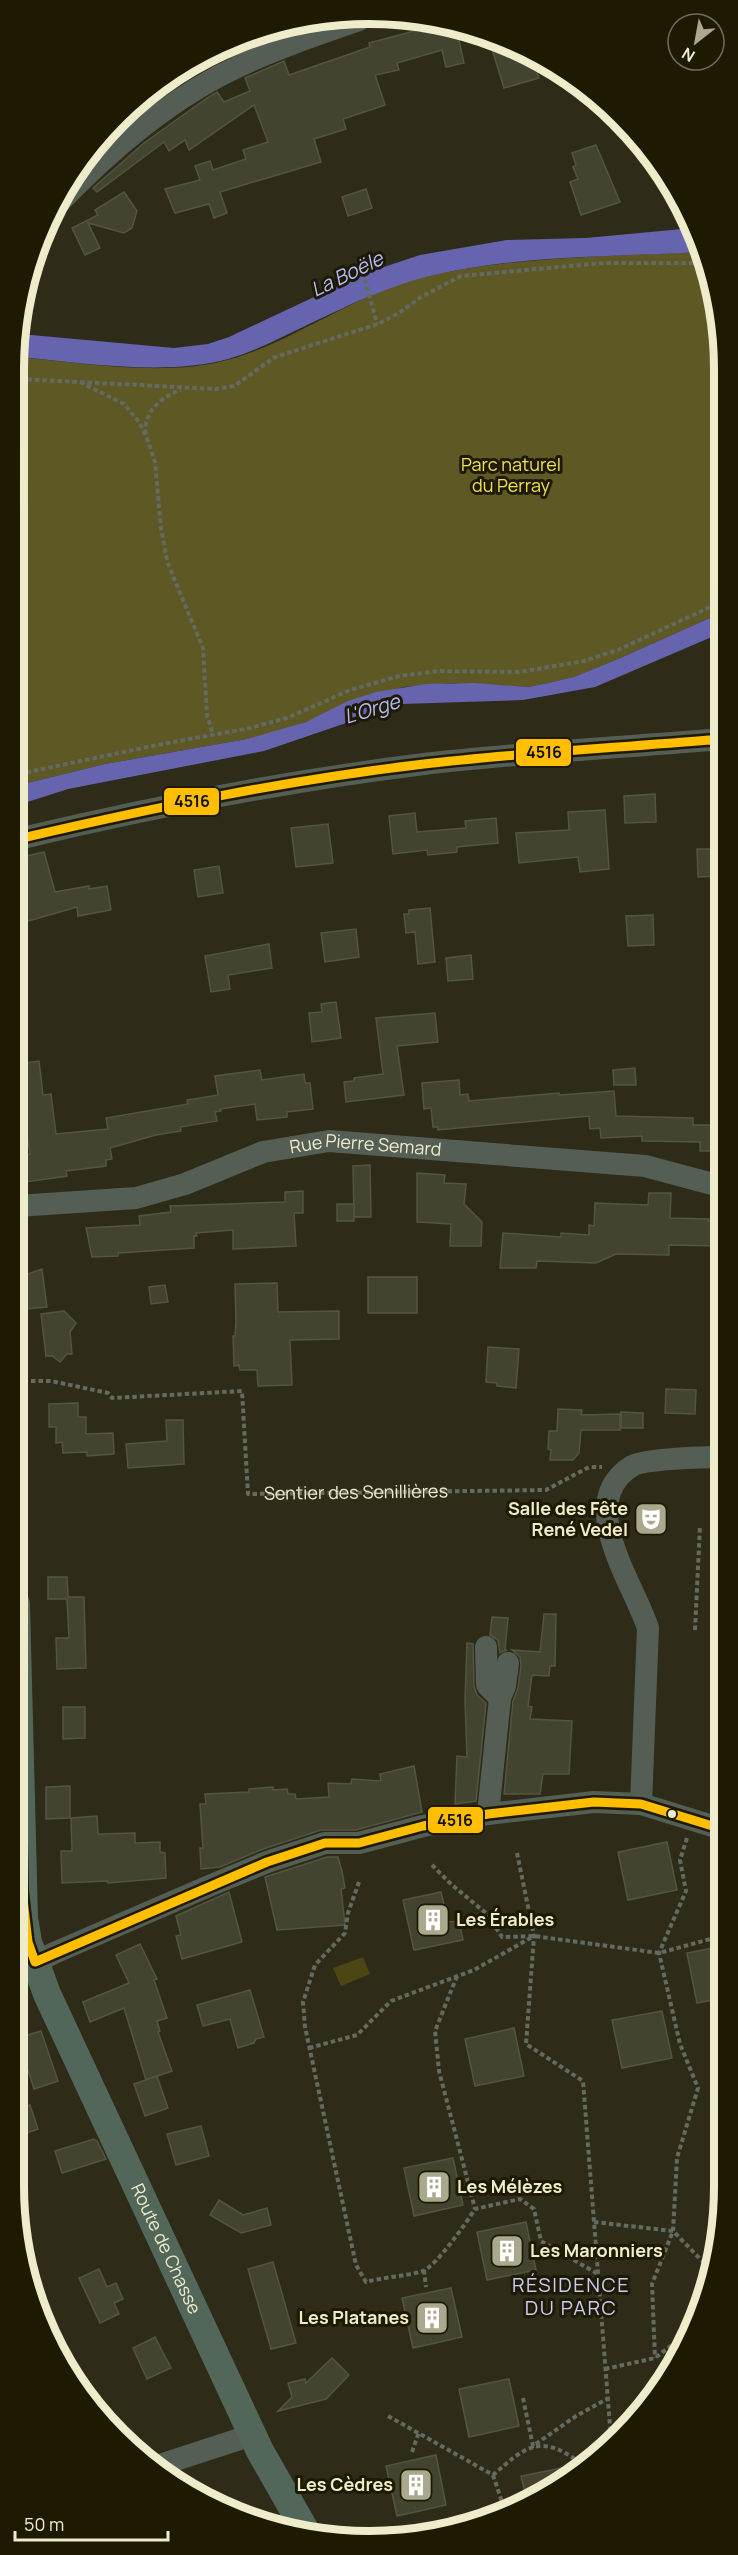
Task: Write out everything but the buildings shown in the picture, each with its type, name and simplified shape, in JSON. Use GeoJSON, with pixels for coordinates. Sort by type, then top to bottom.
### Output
{"type":"FeatureCollection","features":[{"type":"Feature","properties":{"kind":"main road","name":"Route de Chasse"},"geometry":{"type":"LineString","coordinates":[[24,1908],[28,1942],[25,1968],[47,1994],[252,2435],[302,2524]]}},
{"type":"Feature","properties":{"kind":"street"},"geometry":{"type":"LineString","coordinates":[[96,158],[218,77],[304,31]]}},
{"type":"Feature","properties":{"kind":"street"},"geometry":{"type":"LineString","coordinates":[[24,838],[134,811],[411,766],[487,757],[714,741]]}},
{"type":"Feature","properties":{"kind":"street","name":"Rue Pierre Semard"},"geometry":{"type":"LineString","coordinates":[[24,1206],[136,1198],[185,1184],[263,1152],[329,1141],[645,1166],[714,1184]]}},
{"type":"Feature","properties":{"kind":"street"},"geometry":{"type":"LineString","coordinates":[[641,1804],[648,1628],[640,1604],[611,1540],[607,1501],[614,1483],[634,1465],[685,1457],[714,1456]]}},
{"type":"Feature","properties":{"kind":"street"},"geometry":{"type":"LineString","coordinates":[[486,1647],[487,1685],[500,1698]]}},
{"type":"Feature","properties":{"kind":"street"},"geometry":{"type":"LineString","coordinates":[[488,1814],[500,1698],[505,1686],[508,1663]]}},
{"type":"Feature","properties":{"kind":"street"},"geometry":{"type":"LineString","coordinates":[[25,1968],[267,1862],[326,1843],[358,1844],[423,1826],[488,1814],[594,1802],[641,1804],[714,1827]]}},
{"type":"Feature","properties":{"kind":"street"},"geometry":{"type":"LineString","coordinates":[[164,2464],[252,2435]]}},
{"type":"Feature","properties":{"kind":"path"},"geometry":{"type":"LineString","coordinates":[[24,379],[118,382],[185,388],[216,389],[234,386],[275,357],[377,324],[460,276],[603,263],[697,262]]}},
{"type":"Feature","properties":{"kind":"path"},"geometry":{"type":"LineString","coordinates":[[361,265],[377,324]]}},
{"type":"Feature","properties":{"kind":"path"},"geometry":{"type":"LineString","coordinates":[[80,382],[124,404],[139,422],[148,441]]}},
{"type":"Feature","properties":{"kind":"path"},"geometry":{"type":"LineString","coordinates":[[185,388],[173,392],[148,415],[145,427],[155,462],[161,529],[168,564],[203,648],[207,716],[213,735]]}},
{"type":"Feature","properties":{"kind":"path"},"geometry":{"type":"LineString","coordinates":[[24,773],[250,729],[287,718],[351,690],[399,676],[439,671],[519,672],[584,661],[618,650],[714,605]]}},
{"type":"Feature","properties":{"kind":"path","name":"Sentier des Senillières"},"geometry":{"type":"LineString","coordinates":[[24,1381],[51,1381],[108,1393],[112,1398],[242,1391],[248,1494],[546,1490],[589,1467],[634,1465]]}},
{"type":"Feature","properties":{"kind":"path"},"geometry":{"type":"LineString","coordinates":[[694,1629],[700,1526]]}},
{"type":"Feature","properties":{"kind":"path"},"geometry":{"type":"LineString","coordinates":[[655,2358],[652,2284],[673,2231],[676,2158],[698,2088],[680,2044],[659,1953],[686,1891],[680,1860],[690,1819]]}},
{"type":"Feature","properties":{"kind":"path"},"geometry":{"type":"LineString","coordinates":[[518,1852],[534,1936],[526,2044],[583,2081],[610,2432]]}},
{"type":"Feature","properties":{"kind":"path"},"geometry":{"type":"LineString","coordinates":[[432,1864],[452,1885],[487,1914],[502,1936],[534,1936],[659,1953],[714,1938]]}},
{"type":"Feature","properties":{"kind":"path"},"geometry":{"type":"LineString","coordinates":[[360,1882],[348,1913],[345,1933],[315,1965],[303,2002],[309,2048],[356,2265],[366,2283],[386,2276],[424,2270],[454,2239],[475,2209],[520,2199],[534,2209],[541,2241],[598,2274]]}},
{"type":"Feature","properties":{"kind":"path"},"geometry":{"type":"LineString","coordinates":[[309,2048],[357,2036],[391,2001],[474,1970],[534,1936]]}},
{"type":"Feature","properties":{"kind":"path"},"geometry":{"type":"LineString","coordinates":[[457,1976],[435,2031],[439,2072],[475,2209]]}},
{"type":"Feature","properties":{"kind":"path"},"geometry":{"type":"LineString","coordinates":[[594,2222],[673,2231],[705,2264]]}},
{"type":"Feature","properties":{"kind":"path"},"geometry":{"type":"LineString","coordinates":[[424,2270],[426,2287]]}},
{"type":"Feature","properties":{"kind":"path"},"geometry":{"type":"LineString","coordinates":[[605,2369],[655,2358],[677,2341]]}},
{"type":"Feature","properties":{"kind":"path"},"geometry":{"type":"LineString","coordinates":[[523,2398],[533,2446]]}},
{"type":"Feature","properties":{"kind":"path"},"geometry":{"type":"LineString","coordinates":[[493,2475],[521,2451],[533,2446],[576,2416],[608,2399]]}},
{"type":"Feature","properties":{"kind":"path"},"geometry":{"type":"LineString","coordinates":[[388,2416],[493,2475],[503,2504]]}},
{"type":"Feature","properties":{"kind":"path"},"geometry":{"type":"LineString","coordinates":[[412,2452],[419,2432]]}},
{"type":"Feature","properties":{"kind":"path"},"geometry":{"type":"LineString","coordinates":[[533,2446],[561,2449],[578,2461]]}},
{"type":"Feature","properties":{"kind":"shaded area"},"geometry":{"type":"Polygon","coordinates":[[[363,1957],[370,1974],[341,1986],[333,1968],[363,1957]]]}},
{"type":"Feature","properties":{"kind":"green space","name":"Parc naturel du Perray"},"geometry":{"type":"Polygon","coordinates":[[[694,252],[696,258],[707,302],[713,346],[714,616],[574,677],[528,687],[453,683],[403,687],[286,729],[247,739],[105,764],[24,784],[24,358],[143,368],[215,363],[266,346],[368,297],[420,278],[489,265],[694,252]]]}},
{"type":"Feature","properties":{"kind":"water"},"geometry":{"type":"Polygon","coordinates":[[[684,229],[694,252],[533,260],[467,268],[434,275],[365,298],[246,353],[204,364],[178,367],[125,367],[25,357],[26,335],[174,348],[208,344],[229,337],[363,274],[420,255],[507,240],[586,238],[684,229]]]}},
{"type":"Feature","properties":{"kind":"water","name":"L'Orge"},"geometry":{"type":"Polygon","coordinates":[[[714,616],[714,636],[595,687],[523,700],[402,704],[264,751],[68,789],[24,803],[24,784],[105,764],[247,739],[306,722],[348,701],[376,692],[426,684],[473,683],[528,687],[574,677],[714,616]]]}},
{"type":"Feature","properties":{"kind":"transit line","name":"4516"},"geometry":{"type":"LineString","coordinates":[[24,838],[119,816],[322,778],[460,760],[714,741]]}},
{"type":"Feature","properties":{"kind":"transit line","name":"4516"},"geometry":{"type":"LineString","coordinates":[[24,1908],[28,1942],[35,1962],[267,1862],[325,1843],[359,1843],[423,1826],[488,1814],[594,1802],[641,1804],[714,1826]]}},
{"type":"Feature","properties":{"kind":"place","name":"Salle des Fête René Vedel"},"geometry":{"type":"Point","coordinates":[651,1519]}},
{"type":"Feature","properties":{"kind":"place","name":"Les Érables"},"geometry":{"type":"Point","coordinates":[433,1920]}},
{"type":"Feature","properties":{"kind":"place","name":"Les Mélèzes"},"geometry":{"type":"Point","coordinates":[434,2187]}},
{"type":"Feature","properties":{"kind":"place","name":"Les Maronniers"},"geometry":{"type":"Point","coordinates":[507,2251]}},
{"type":"Feature","properties":{"kind":"place","name":"Les Platanes"},"geometry":{"type":"Point","coordinates":[432,2318]}},
{"type":"Feature","properties":{"kind":"place","name":"Les Cèdres"},"geometry":{"type":"Point","coordinates":[416,2485]}},
{"type":"Feature","properties":{"kind":"district","name":"RÉSIDENCE DU PARC"},"geometry":{"type":"Point","coordinates":[571,2296]}},
{"type":"Feature","properties":{"kind":"water label","name":"La Boële"},"geometry":{"type":"Point","coordinates":[347,274]}}]}
